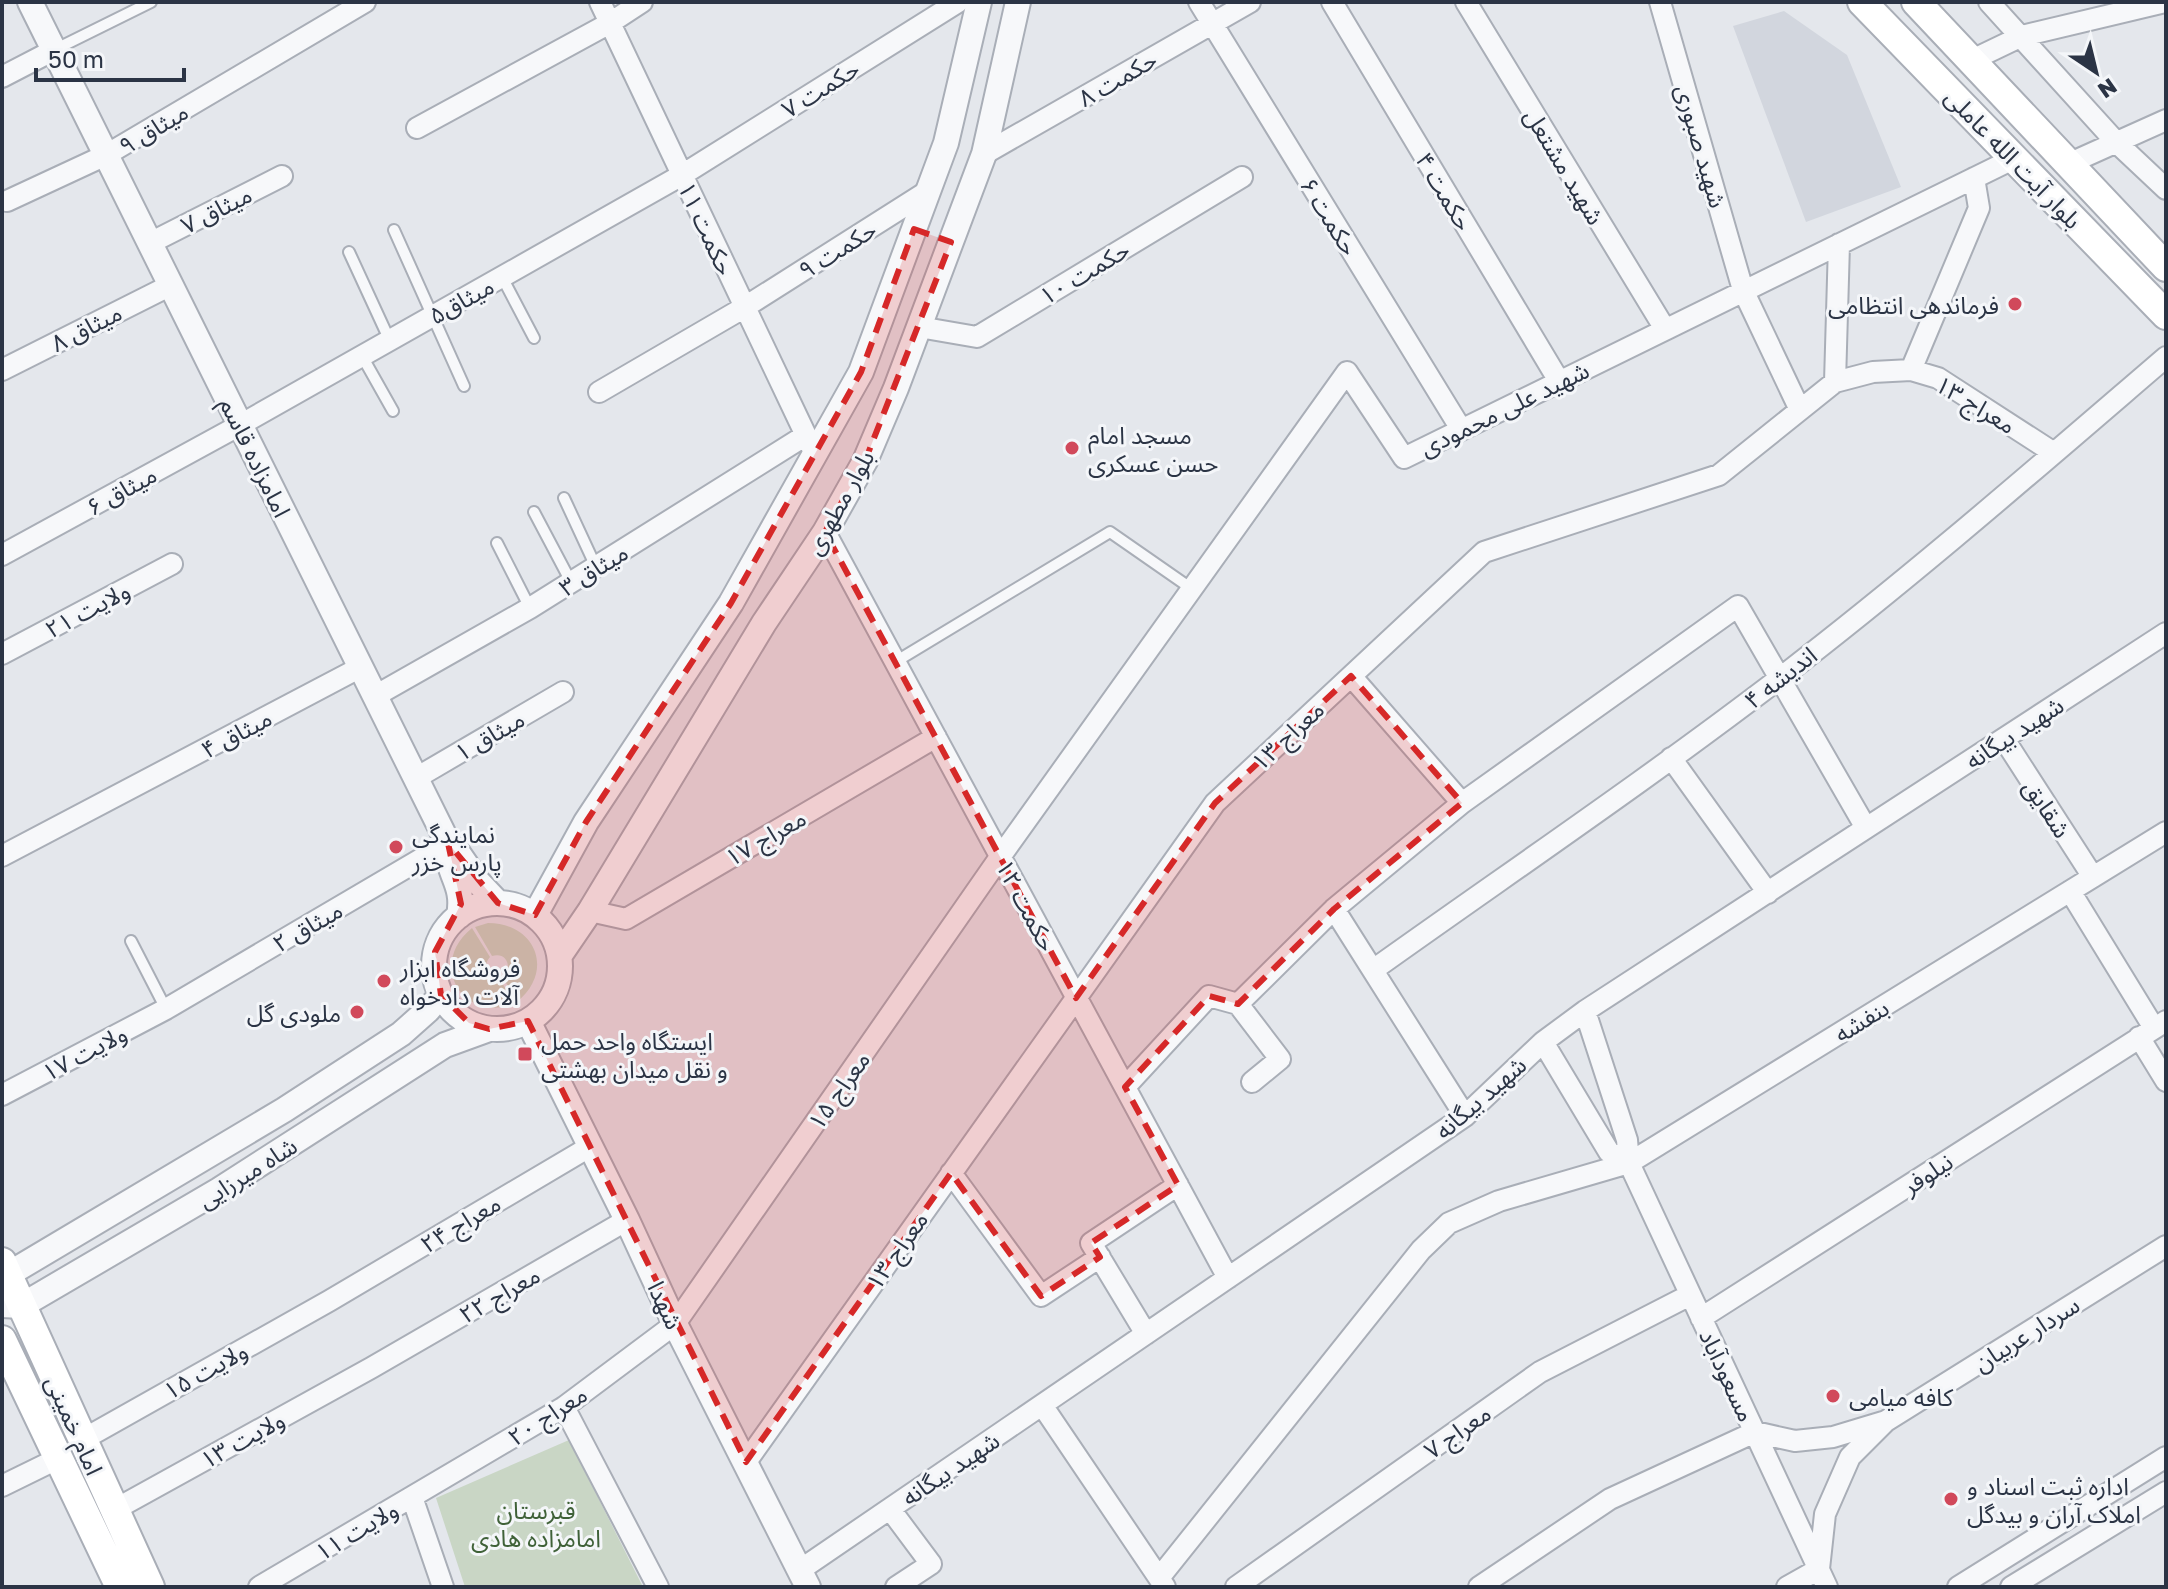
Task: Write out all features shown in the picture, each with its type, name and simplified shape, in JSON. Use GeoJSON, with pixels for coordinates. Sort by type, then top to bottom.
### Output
{"type":"FeatureCollection","features":[{"type":"Feature","properties":{"kind":"main road","name":"بلوار آیت‌ الله عاملی"},"geometry":{"type":"LineString","coordinates":[[1862,2],[2166,315]]}},
{"type":"Feature","properties":{"kind":"main road","name":"بلوار آیت‌ الله عاملی"},"geometry":{"type":"LineString","coordinates":[[1916,2],[2166,267]]}},
{"type":"Feature","properties":{"kind":"main road","name":"امام خمینی"},"geometry":{"type":"LineString","coordinates":[[4,1273],[12,1306],[82,1440],[150,1587]]}},
{"type":"Feature","properties":{"kind":"main road","name":"امام خمینی"},"geometry":{"type":"LineString","coordinates":[[2,1340],[120,1587]]}},
{"type":"Feature","properties":{"kind":"street","name":"امامزاده قاسم"},"geometry":{"type":"LineString","coordinates":[[30,2],[448,843],[498,903]]}},
{"type":"Feature","properties":{"kind":"street","name":"میثاق ۹"},"geometry":{"type":"LineString","coordinates":[[7,201],[106,155],[365,2]]}},
{"type":"Feature","properties":{"kind":"street","name":"حکمت ۱۱"},"geometry":{"type":"LineString","coordinates":[[600,2],[810,444]]}},
{"type":"Feature","properties":{"kind":"street"},"geometry":{"type":"LineString","coordinates":[[417,128],[610,23],[642,2]]}},
{"type":"Feature","properties":{"kind":"street","name":"حکمت ۷"},"geometry":{"type":"LineString","coordinates":[[682,175],[958,2]]}},
{"type":"Feature","properties":{"kind":"street","name":"بلوار مطهری"},"geometry":{"type":"LineString","coordinates":[[535,915],[586,822],[731,603],[810,444],[861,372],[946,143],[979,2]]}},
{"type":"Feature","properties":{"kind":"street","name":"بلوار مطهری"},"geometry":{"type":"LineString","coordinates":[[560,955],[590,911],[764,623],[825,532],[865,461],[896,388],[984,154],[1018,2]]}},
{"type":"Feature","properties":{"kind":"street","name":"حکمت ۶"},"geometry":{"type":"LineString","coordinates":[[1199,2],[1461,429]]}},
{"type":"Feature","properties":{"kind":"street","name":"حکمت ۸"},"geometry":{"type":"LineString","coordinates":[[984,154],[1250,2]]}},
{"type":"Feature","properties":{"kind":"street","name":"حکمت ۴"},"geometry":{"type":"LineString","coordinates":[[1332,2],[1559,381]]}},
{"type":"Feature","properties":{"kind":"street","name":"شهید مشتعل"},"geometry":{"type":"LineString","coordinates":[[1466,2],[1665,329]]}},
{"type":"Feature","properties":{"kind":"street","name":"شهید صبوری"},"geometry":{"type":"LineString","coordinates":[[1660,2],[1743,290],[1800,410]]}},
{"type":"Feature","properties":{"kind":"street"},"geometry":{"type":"LineString","coordinates":[[1989,2],[2116,142],[2166,189]]}},
{"type":"Feature","properties":{"kind":"street"},"geometry":{"type":"LineString","coordinates":[[1972,60],[2022,36],[2165,2]]}},
{"type":"Feature","properties":{"kind":"street"},"geometry":{"type":"LineString","coordinates":[[2,77],[54,50]]}},
{"type":"Feature","properties":{"kind":"street"},"geometry":{"type":"LineString","coordinates":[[2068,164],[2166,120]]}},
{"type":"Feature","properties":{"kind":"street","name":"شهید علی محمودی"},"geometry":{"type":"LineString","coordinates":[[1000,857],[1347,372],[1404,458],[2015,158]]}},
{"type":"Feature","properties":{"kind":"street","name":"میثاق۵"},"geometry":{"type":"LineString","coordinates":[[240,425],[682,175]]}},
{"type":"Feature","properties":{"kind":"street","name":"میثاق ۷"},"geometry":{"type":"LineString","coordinates":[[150,243],[282,176]]}},
{"type":"Feature","properties":{"kind":"street","name":"حکمت ۱۰"},"geometry":{"type":"LineString","coordinates":[[919,327],[977,337],[1242,177]]}},
{"type":"Feature","properties":{"kind":"street"},"geometry":{"type":"LineString","coordinates":[[1911,370],[1979,208],[1974,178]]}},
{"type":"Feature","properties":{"kind":"street","name":"حکمت ۹"},"geometry":{"type":"LineString","coordinates":[[599,392],[745,307],[928,191]]}},
{"type":"Feature","properties":{"kind":"street"},"geometry":{"type":"LineString","coordinates":[[914,229],[951,242]]}},
{"type":"Feature","properties":{"kind":"street"},"geometry":{"type":"LineString","coordinates":[[1835,382],[1839,244]]}},
{"type":"Feature","properties":{"kind":"street","name":"میثاق ۸"},"geometry":{"type":"LineString","coordinates":[[2,370],[171,285]]}},
{"type":"Feature","properties":{"kind":"street","name":"اندیشه ۴"},"geometry":{"type":"LineString","coordinates":[[1373,970],[1780,677],[1957,536],[2166,357]]}},
{"type":"Feature","properties":{"kind":"street","name":"معراج ۱۳"},"geometry":{"type":"LineString","coordinates":[[746,1462],[1215,803],[1484,552],[1719,475],[1835,382],[1873,372],[1911,370],[1938,378],[2054,453]]}},
{"type":"Feature","properties":{"kind":"street","name":"میثاق ۶"},"geometry":{"type":"LineString","coordinates":[[2,555],[240,425]]}},
{"type":"Feature","properties":{"kind":"street","name":"میثاق ۳"},"geometry":{"type":"LineString","coordinates":[[375,696],[810,444]]}},
{"type":"Feature","properties":{"kind":"street","name":"حکمت ۱۲"},"geometry":{"type":"LineString","coordinates":[[825,532],[1228,1278]]}},
{"type":"Feature","properties":{"kind":"street","name":"ولایت ۲۱"},"geometry":{"type":"LineString","coordinates":[[2,654],[172,564]]}},
{"type":"Feature","properties":{"kind":"street"},"geometry":{"type":"LineString","coordinates":[[1238,1004],[1334,909],[1462,803],[1738,606],[1866,828]]}},
{"type":"Feature","properties":{"kind":"street","name":"شهید بیگانه"},"geometry":{"type":"LineString","coordinates":[[804,1579],[890,1509],[1465,1116],[1543,1042],[1585,1011],[2166,633]]}},
{"type":"Feature","properties":{"kind":"street","name":"میثاق ۴"},"geometry":{"type":"LineString","coordinates":[[2,856],[361,667]]}},
{"type":"Feature","properties":{"kind":"street"},"geometry":{"type":"LineString","coordinates":[[1351,676],[1462,803]]}},
{"type":"Feature","properties":{"kind":"street","name":"میثاق ۱"},"geometry":{"type":"LineString","coordinates":[[416,778],[563,692]]}},
{"type":"Feature","properties":{"kind":"street","name":"معراج ۱۷"},"geometry":{"type":"LineString","coordinates":[[590,911],[626,919],[936,737]]}},
{"type":"Feature","properties":{"kind":"street","name":"شقایق"},"geometry":{"type":"LineString","coordinates":[[2004,739],[2093,877]]}},
{"type":"Feature","properties":{"kind":"street"},"geometry":{"type":"LineString","coordinates":[[1671,758],[1768,893]]}},
{"type":"Feature","properties":{"kind":"street","name":"بنفشه"},"geometry":{"type":"LineString","coordinates":[[1162,1583],[1421,1250],[1449,1223],[1499,1201],[1629,1163],[2166,832]]}},
{"type":"Feature","properties":{"kind":"street"},"geometry":{"type":"LineString","coordinates":[[448,843],[448,860],[461,892],[459,916]]}},
{"type":"Feature","properties":{"kind":"street","name":"میثاق ۲"},"geometry":{"type":"LineString","coordinates":[[166,1009],[448,843]]}},
{"type":"Feature","properties":{"kind":"street","name":"معراج ۱۵"},"geometry":{"type":"LineString","coordinates":[[675,1324],[1000,857]]}},
{"type":"Feature","properties":{"kind":"street"},"geometry":{"type":"LineString","coordinates":[[2070,891],[2153,1029],[2166,1081]]}},
{"type":"Feature","properties":{"kind":"street"},"geometry":{"type":"LineString","coordinates":[[498,903],[517,906],[535,915],[547,926],[560,955],[561,969],[552,998],[542,1011],[528,1021],[509,1028],[489,1029],[469,1023],[453,1011],[441,995],[434,974],[435,952],[444,932],[459,916],[478,906],[498,903]]}},
{"type":"Feature","properties":{"kind":"street"},"geometry":{"type":"LineString","coordinates":[[1334,909],[1465,1116]]}},
{"type":"Feature","properties":{"kind":"street","name":"شاه میرزایی"},"geometry":{"type":"LineString","coordinates":[[4,1273],[296,1102],[401,1034],[441,995]]}},
{"type":"Feature","properties":{"kind":"street"},"geometry":{"type":"LineString","coordinates":[[1125,1087],[1209,996],[1238,1004],[1280,1059],[1252,1082]]}},
{"type":"Feature","properties":{"kind":"street","name":"ولایت ۱۷"},"geometry":{"type":"LineString","coordinates":[[2,1095],[166,1009]]}},
{"type":"Feature","properties":{"kind":"street","name":"مسعودآباد"},"geometry":{"type":"LineString","coordinates":[[1585,1011],[1627,1140],[1629,1163],[1823,1578]]}},
{"type":"Feature","properties":{"kind":"street","name":"شهدا"},"geometry":{"type":"LineString","coordinates":[[528,1021],[675,1324],[804,1579]]}},
{"type":"Feature","properties":{"kind":"street","name":"شاه میرزایی"},"geometry":{"type":"LineString","coordinates":[[12,1306],[219,1190],[426,1056],[445,1045],[489,1029]]}},
{"type":"Feature","properties":{"kind":"street","name":"نیلوفر"},"geometry":{"type":"LineString","coordinates":[[1701,1318],[2153,1029]]}},
{"type":"Feature","properties":{"kind":"street","name":"مسعودآباد"},"geometry":{"type":"LineString","coordinates":[[1543,1042],[1609,1152],[1629,1163]]}},
{"type":"Feature","properties":{"kind":"street","name":"معراج ۲۴"},"geometry":{"type":"LineString","coordinates":[[329,1301],[591,1146]]}},
{"type":"Feature","properties":{"kind":"street"},"geometry":{"type":"LineString","coordinates":[[951,1173],[1041,1296],[1100,1257]]}},
{"type":"Feature","properties":{"kind":"street"},"geometry":{"type":"LineString","coordinates":[[1146,1334],[1091,1243],[1178,1185]]}},
{"type":"Feature","properties":{"kind":"street","name":"معراج ۲۲"},"geometry":{"type":"LineString","coordinates":[[371,1368],[627,1220]]}},
{"type":"Feature","properties":{"kind":"street","name":"سردار عربیان"},"geometry":{"type":"LineString","coordinates":[[1886,1421],[2166,1246]]}},
{"type":"Feature","properties":{"kind":"street","name":"معراج ۷"},"geometry":{"type":"LineString","coordinates":[[1243,1585],[1540,1372],[1690,1295]]}},
{"type":"Feature","properties":{"kind":"street","name":"ولایت ۱۵"},"geometry":{"type":"LineString","coordinates":[[82,1440],[329,1301]]}},
{"type":"Feature","properties":{"kind":"street","name":"معراج ۲۰"},"geometry":{"type":"LineString","coordinates":[[412,1497],[564,1407],[675,1324]]}},
{"type":"Feature","properties":{"kind":"street","name":"ولایت ۱۳"},"geometry":{"type":"LineString","coordinates":[[114,1510],[371,1368]]}},
{"type":"Feature","properties":{"kind":"street"},"geometry":{"type":"LineString","coordinates":[[1042,1405],[1162,1583]]}},
{"type":"Feature","properties":{"kind":"street"},"geometry":{"type":"LineString","coordinates":[[564,1407],[658,1587]]}},
{"type":"Feature","properties":{"kind":"street"},"geometry":{"type":"LineString","coordinates":[[1479,1587],[1610,1499],[1755,1432],[1795,1441],[1833,1437],[1886,1421]]}},
{"type":"Feature","properties":{"kind":"street"},"geometry":{"type":"LineString","coordinates":[[1787,1587],[1823,1578],[1825,1514],[1850,1457],[1886,1421]]}},
{"type":"Feature","properties":{"kind":"street"},"geometry":{"type":"LineString","coordinates":[[1958,1587],[2166,1457]]}},
{"type":"Feature","properties":{"kind":"street"},"geometry":{"type":"LineString","coordinates":[[2,1486],[59,1458]]}},
{"type":"Feature","properties":{"kind":"street"},"geometry":{"type":"LineString","coordinates":[[2011,1587],[2166,1492]]}},
{"type":"Feature","properties":{"kind":"street"},"geometry":{"type":"LineString","coordinates":[[412,1497],[443,1587]]}},
{"type":"Feature","properties":{"kind":"street","name":"ولایت ۱۱"},"geometry":{"type":"LineString","coordinates":[[259,1587],[412,1497]]}},
{"type":"Feature","properties":{"kind":"street"},"geometry":{"type":"LineString","coordinates":[[890,1509],[931,1564],[896,1587]]}},
{"type":"Feature","properties":{"kind":"lane"},"geometry":{"type":"LineString","coordinates":[[54,50],[151,2]]}},
{"type":"Feature","properties":{"kind":"lane"},"geometry":{"type":"LineString","coordinates":[[394,230],[464,386]]}},
{"type":"Feature","properties":{"kind":"lane"},"geometry":{"type":"LineString","coordinates":[[349,252],[390,341]]}},
{"type":"Feature","properties":{"kind":"lane"},"geometry":{"type":"LineString","coordinates":[[502,277],[534,338]]}},
{"type":"Feature","properties":{"kind":"lane"},"geometry":{"type":"LineString","coordinates":[[362,356],[393,411]]}},
{"type":"Feature","properties":{"kind":"lane"},"geometry":{"type":"LineString","coordinates":[[564,498],[596,567]]}},
{"type":"Feature","properties":{"kind":"lane"},"geometry":{"type":"LineString","coordinates":[[534,512],[571,582]]}},
{"type":"Feature","properties":{"kind":"lane"},"geometry":{"type":"LineString","coordinates":[[895,662],[1110,532],[1192,589]]}},
{"type":"Feature","properties":{"kind":"lane"},"geometry":{"type":"LineString","coordinates":[[497,543],[530,608]]}},
{"type":"Feature","properties":{"kind":"lane"},"geometry":{"type":"LineString","coordinates":[[131,941],[166,1009]]}},
{"type":"Feature","properties":{"kind":"highlighted area"},"geometry":{"type":"Polygon","coordinates":[[[914,229],[951,242],[865,461],[825,532],[1076,998],[1215,803],[1351,676],[1462,803],[1334,909],[1238,1004],[1209,996],[1125,1087],[1178,1185],[1091,1243],[1100,1257],[1041,1296],[951,1173],[746,1462],[528,1021],[489,1029],[469,1023],[441,995],[435,952],[461,904],[448,843],[498,903],[535,915],[586,822],[731,603],[861,372],[914,229]]]}},
{"type":"Feature","properties":{"kind":"shaded area"},"geometry":{"type":"Polygon","coordinates":[[[1784,11],[1847,55],[1901,187],[1806,222],[1733,26],[1784,11]]]}},
{"type":"Feature","properties":{"kind":"green space"},"geometry":{"type":"Polygon","coordinates":[[[488,923],[505,925],[518,931],[535,951],[535,977],[529,990],[517,1002],[502,976],[508,967],[507,961],[501,956],[492,956],[475,927],[488,923]]]}},
{"type":"Feature","properties":{"kind":"green space"},"geometry":{"type":"Polygon","coordinates":[[[472,928],[490,957],[487,970],[499,977],[514,1004],[495,1008],[479,1005],[466,998],[457,986],[452,972],[453,957],[459,942],[472,928]]]}},
{"type":"Feature","properties":{"kind":"green space","name":"قبرستان امامزاده هادی"},"geometry":{"type":"Polygon","coordinates":[[[569,1440],[643,1587],[465,1587],[436,1498],[569,1440]]]}},
{"type":"Feature","properties":{"kind":"place","name":"فرماندهی انتظامی"},"geometry":{"type":"Point","coordinates":[2015,304]}},
{"type":"Feature","properties":{"kind":"place","name":"مسجد امام حسن عسکری"},"geometry":{"type":"Point","coordinates":[1072,448]}},
{"type":"Feature","properties":{"kind":"place","name":"نمایندگی پارس خزر"},"geometry":{"type":"Point","coordinates":[396,847]}},
{"type":"Feature","properties":{"kind":"place","name":"فروشگاه ابزار آلات دادخواه"},"geometry":{"type":"Point","coordinates":[384,981]}},
{"type":"Feature","properties":{"kind":"place","name":"ملودی گل"},"geometry":{"type":"Point","coordinates":[357,1012]}},
{"type":"Feature","properties":{"kind":"place","name":"ایستگاه واحد حمل و نقل میدان بهشتی"},"geometry":{"type":"Point","coordinates":[525,1054]}},
{"type":"Feature","properties":{"kind":"place","name":"کافه میامی"},"geometry":{"type":"Point","coordinates":[1833,1396]}},
{"type":"Feature","properties":{"kind":"place","name":"اداره ثبت اسناد و املاک آران و بیدگل"},"geometry":{"type":"Point","coordinates":[1951,1499]}}]}
